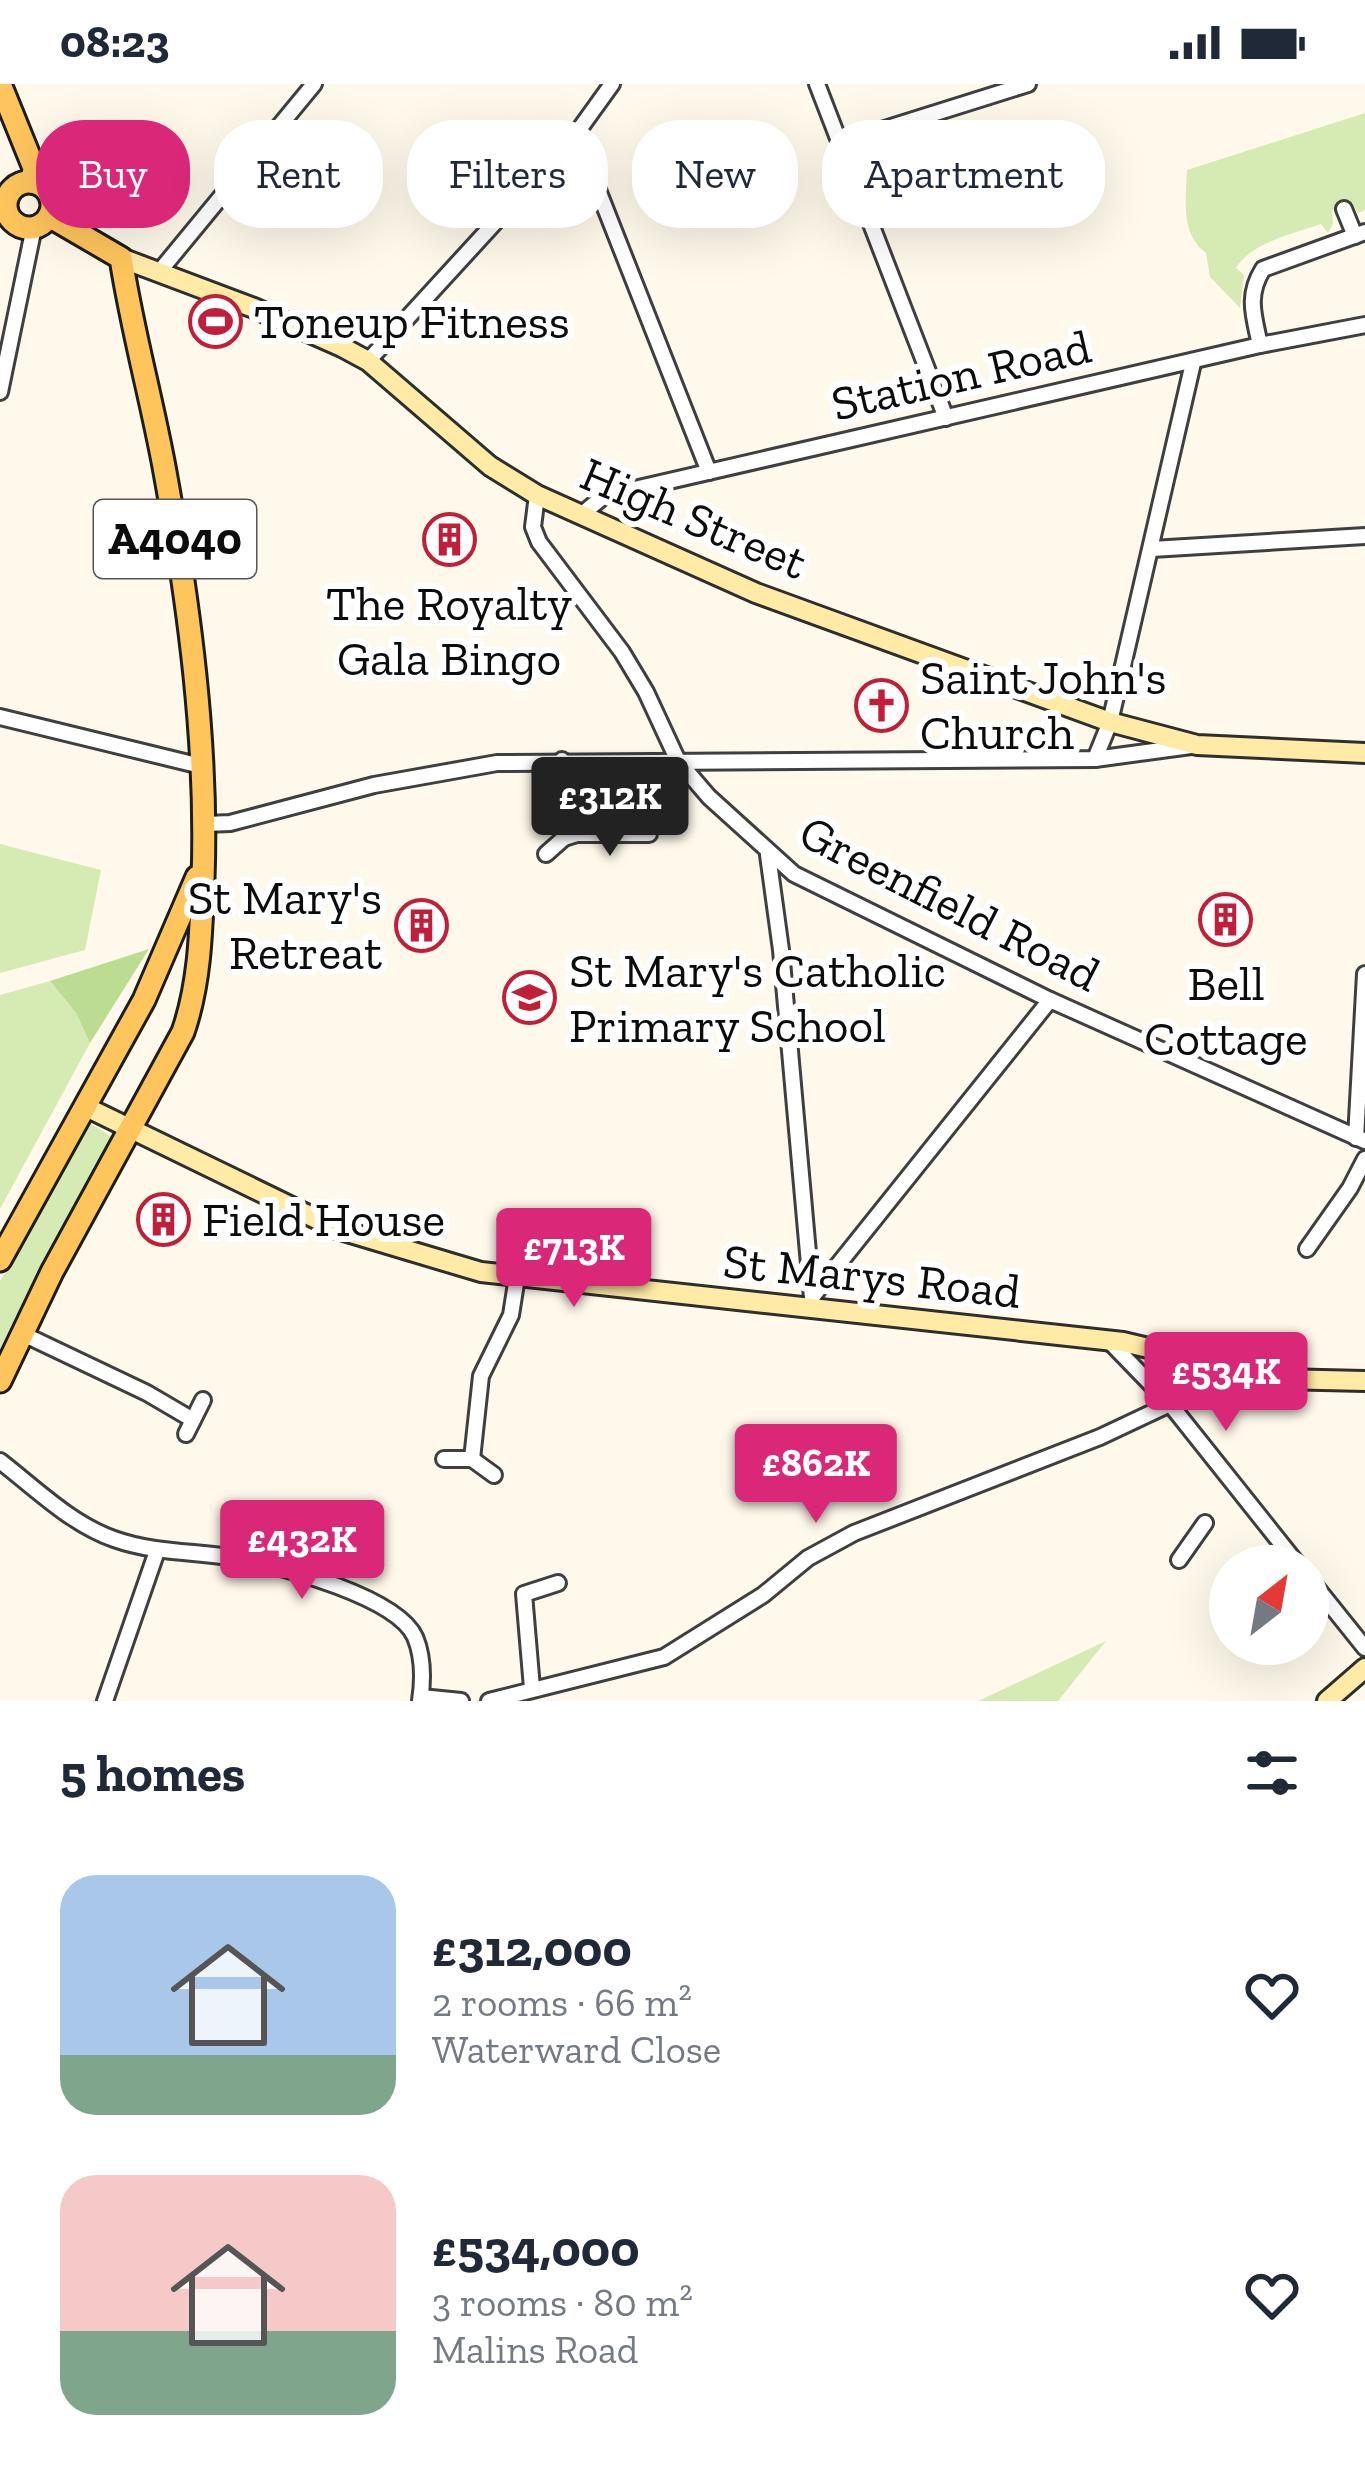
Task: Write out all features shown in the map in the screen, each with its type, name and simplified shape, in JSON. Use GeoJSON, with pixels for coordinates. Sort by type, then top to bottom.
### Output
{"type":"FeatureCollection","features":[{"type":"Feature","properties":{"kind":"main road"},"geometry":{"type":"LineString","coordinates":[[0,84],[34,168],[32,182]]}},
{"type":"Feature","properties":{"kind":"main road"},"geometry":{"type":"LineString","coordinates":[[32,182],[13,188],[3,206],[15,223],[36,221]]}},
{"type":"Feature","properties":{"kind":"main road"},"geometry":{"type":"LineString","coordinates":[[32,182],[36,185]]}},
{"type":"Feature","properties":{"kind":"main road","name":"High Street"},"geometry":{"type":"LineString","coordinates":[[57,228],[121,258],[306,329],[368,361],[467,448],[537,495],[756,593],[1110,722],[1196,745],[1365,753]]}},
{"type":"Feature","properties":{"kind":"main road","name":"A4040"},"geometry":{"type":"LineString","coordinates":[[0,1382],[183,1032],[194,1002],[206,824],[201,766],[165,471],[121,258]]}},
{"type":"Feature","properties":{"kind":"main road","name":"A4040"},"geometry":{"type":"LineString","coordinates":[[0,1260],[143,1000],[204,859]]}},
{"type":"Feature","properties":{"kind":"main road","name":"St Marys Road"},"geometry":{"type":"LineString","coordinates":[[86,1107],[337,1229],[428,1259],[518,1276],[813,1302],[1108,1341],[1280,1379],[1365,1381]]}},
{"type":"Feature","properties":{"kind":"main road"},"geometry":{"type":"LineString","coordinates":[[1327,1701],[1365,1668]]}},
{"type":"Feature","properties":{"kind":"street"},"geometry":{"type":"LineString","coordinates":[[159,272],[314,84]]}},
{"type":"Feature","properties":{"kind":"street"},"geometry":{"type":"LineString","coordinates":[[586,120],[612,84]]}},
{"type":"Feature","properties":{"kind":"street"},"geometry":{"type":"LineString","coordinates":[[817,84],[831,120]]}},
{"type":"Feature","properties":{"kind":"street"},"geometry":{"type":"LineString","coordinates":[[913,120],[1028,84]]}},
{"type":"Feature","properties":{"kind":"street"},"geometry":{"type":"LineString","coordinates":[[1260,345],[1251,303],[1263,269],[1360,234],[1344,208]]}},
{"type":"Feature","properties":{"kind":"street"},"geometry":{"type":"LineString","coordinates":[[608,215],[709,472]]}},
{"type":"Feature","properties":{"kind":"street"},"geometry":{"type":"LineString","coordinates":[[0,392],[40,228]]}},
{"type":"Feature","properties":{"kind":"street"},"geometry":{"type":"LineString","coordinates":[[368,361],[490,228]]}},
{"type":"Feature","properties":{"kind":"street"},"geometry":{"type":"LineString","coordinates":[[873,228],[946,418]]}},
{"type":"Feature","properties":{"kind":"street","name":"Station Road"},"geometry":{"type":"LineString","coordinates":[[581,515],[604,496],[1365,325]]}},
{"type":"Feature","properties":{"kind":"street"},"geometry":{"type":"LineString","coordinates":[[1095,760],[1110,722],[1192,363]]}},
{"type":"Feature","properties":{"kind":"street","name":"Greenfield Road"},"geometry":{"type":"LineString","coordinates":[[537,495],[533,527],[539,542],[622,652],[678,760],[768,854],[821,891],[1360,1140]]}},
{"type":"Feature","properties":{"kind":"street"},"geometry":{"type":"LineString","coordinates":[[1152,549],[1365,536]]}},
{"type":"Feature","properties":{"kind":"street"},"geometry":{"type":"LineString","coordinates":[[0,717],[201,766]]}},
{"type":"Feature","properties":{"kind":"street"},"geometry":{"type":"LineString","coordinates":[[206,824],[230,823],[436,772],[497,763],[1095,760],[1196,745]]}},
{"type":"Feature","properties":{"kind":"street"},"geometry":{"type":"LineString","coordinates":[[562,760],[564,838]]}},
{"type":"Feature","properties":{"kind":"street"},"geometry":{"type":"LineString","coordinates":[[546,854],[564,838],[649,834]]}},
{"type":"Feature","properties":{"kind":"street"},"geometry":{"type":"LineString","coordinates":[[768,854],[813,1302]]}},
{"type":"Feature","properties":{"kind":"street"},"geometry":{"type":"LineString","coordinates":[[1360,1140],[1365,974]]}},
{"type":"Feature","properties":{"kind":"street"},"geometry":{"type":"LineString","coordinates":[[813,1302],[1050,1000]]}},
{"type":"Feature","properties":{"kind":"street"},"geometry":{"type":"LineString","coordinates":[[1307,1250],[1365,1159]]}},
{"type":"Feature","properties":{"kind":"street"},"geometry":{"type":"LineString","coordinates":[[472,1459],[481,1376],[511,1315],[518,1276]]}},
{"type":"Feature","properties":{"kind":"street"},"geometry":{"type":"LineString","coordinates":[[22,1334],[147,1393],[189,1427],[203,1400]]}},
{"type":"Feature","properties":{"kind":"street"},"geometry":{"type":"LineString","coordinates":[[1108,1341],[1170,1404],[1282,1545]]}},
{"type":"Feature","properties":{"kind":"street"},"geometry":{"type":"LineString","coordinates":[[489,1701],[664,1657],[763,1595],[808,1558],[854,1533],[1100,1437],[1170,1404]]}},
{"type":"Feature","properties":{"kind":"street"},"geometry":{"type":"LineString","coordinates":[[445,1459],[472,1459],[494,1475]]}},
{"type":"Feature","properties":{"kind":"street"},"geometry":{"type":"LineString","coordinates":[[0,1461],[111,1538],[157,1551],[239,1559],[374,1602],[402,1619],[414,1635],[421,1660],[420,1699],[461,1701]]}},
{"type":"Feature","properties":{"kind":"street"},"geometry":{"type":"LineString","coordinates":[[1179,1560],[1205,1523]]}},
{"type":"Feature","properties":{"kind":"street"},"geometry":{"type":"LineString","coordinates":[[105,1701],[157,1551]]}},
{"type":"Feature","properties":{"kind":"street"},"geometry":{"type":"LineString","coordinates":[[532,1688],[524,1594],[558,1582]]}},
{"type":"Feature","properties":{"kind":"street"},"geometry":{"type":"LineString","coordinates":[[1329,1603],[1365,1648]]}},
{"type":"Feature","properties":{"kind":"green space"},"geometry":{"type":"Polygon","coordinates":[[[1365,113],[1365,210],[1358,213],[1352,203],[1332,210],[1328,233],[1321,224],[1274,240],[1243,259],[1236,268],[1244,275],[1240,308],[1210,277],[1206,253],[1188,226],[1187,170],[1365,113]]]}},
{"type":"Feature","properties":{"kind":"green space"},"geometry":{"type":"Polygon","coordinates":[[[0,844],[101,870],[85,950],[0,973],[0,844]]]}},
{"type":"Feature","properties":{"kind":"green space"},"geometry":{"type":"Polygon","coordinates":[[[149,949],[90,1043],[76,1013],[50,981],[149,949]]]}},
{"type":"Feature","properties":{"kind":"green space"},"geometry":{"type":"Polygon","coordinates":[[[50,981],[76,1013],[90,1043],[0,1209],[0,995],[50,981]]]}},
{"type":"Feature","properties":{"kind":"green space"},"geometry":{"type":"Polygon","coordinates":[[[91,1124],[116,1139],[0,1369],[0,1281],[91,1124]]]}},
{"type":"Feature","properties":{"kind":"green space"},"geometry":{"type":"Polygon","coordinates":[[[1106,1641],[1058,1701],[978,1701],[1106,1641]]]}},
{"type":"Feature","properties":{"kind":"place","name":"Toneup Fitness"},"geometry":{"type":"Point","coordinates":[215,321]}},
{"type":"Feature","properties":{"kind":"place","name":"The Royalty Gala Bingo"},"geometry":{"type":"Point","coordinates":[449,540]}},
{"type":"Feature","properties":{"kind":"place","name":"Saint John's Church"},"geometry":{"type":"Point","coordinates":[881,705]}},
{"type":"Feature","properties":{"kind":"place","name":"Bell Cottage"},"geometry":{"type":"Point","coordinates":[1226,920]}},
{"type":"Feature","properties":{"kind":"place","name":"St Mary's Retreat"},"geometry":{"type":"Point","coordinates":[421,925]}},
{"type":"Feature","properties":{"kind":"place","name":"St Mary's Catholic Primary School"},"geometry":{"type":"Point","coordinates":[530,998]}},
{"type":"Feature","properties":{"kind":"place","name":"Field House"},"geometry":{"type":"Point","coordinates":[163,1219]}}]}
